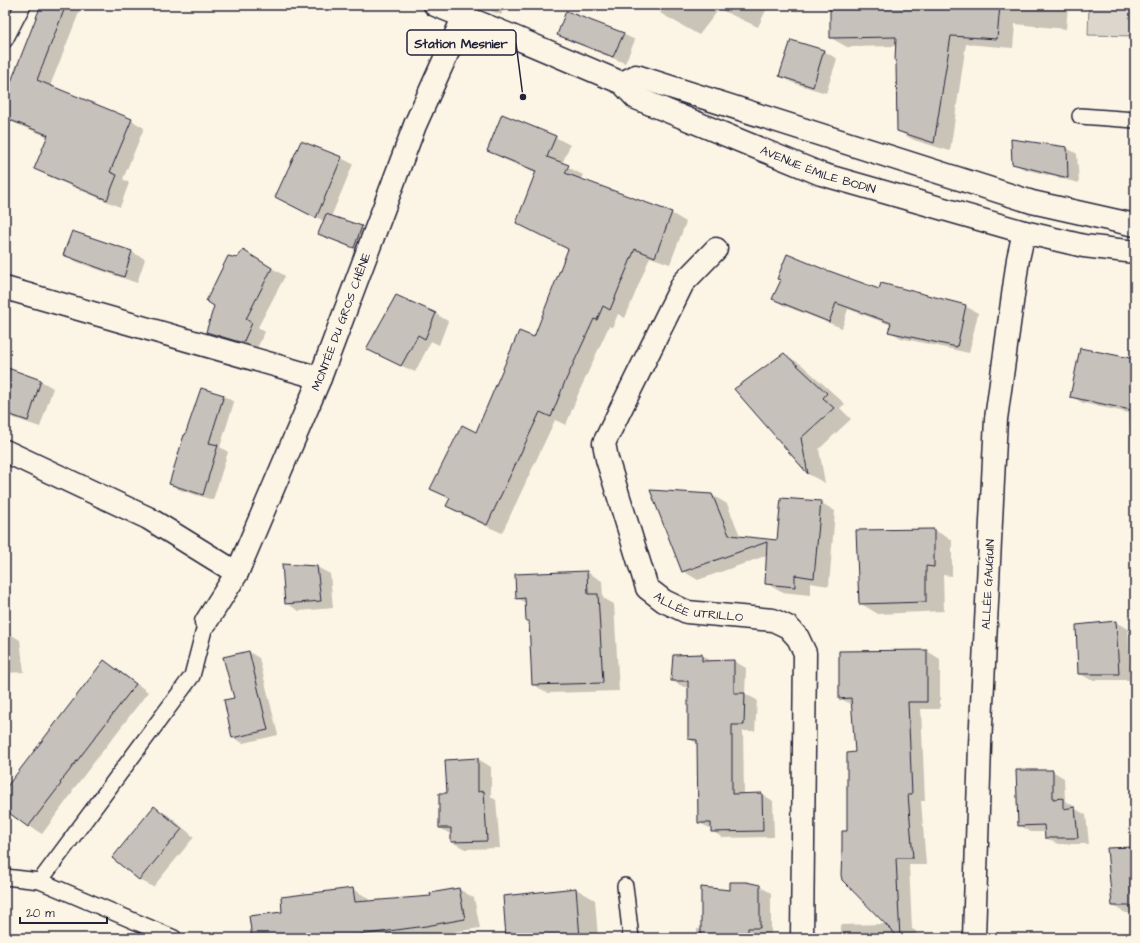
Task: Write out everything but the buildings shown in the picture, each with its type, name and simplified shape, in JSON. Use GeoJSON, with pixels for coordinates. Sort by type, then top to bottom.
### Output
{"type":"FeatureCollection","features":[{"type":"Feature","properties":{"kind":"street","name":"AVENUE ÉMILE BODIN"},"geometry":{"type":"LineString","coordinates":[[434,5],[464,16],[622,83],[636,98],[821,174],[1024,232],[1084,246],[1135,252]]}},
{"type":"Feature","properties":{"kind":"street","name":"MONTÉE DU GROS CHÊNE"},"geometry":{"type":"LineString","coordinates":[[206,622],[237,573],[320,378],[415,125],[464,16]]}},
{"type":"Feature","properties":{"kind":"street"},"geometry":{"type":"LineString","coordinates":[[622,83],[636,76],[1032,202],[1135,225]]}},
{"type":"Feature","properties":{"kind":"street"},"geometry":{"type":"LineString","coordinates":[[1024,232],[1032,202]]}},
{"type":"Feature","properties":{"kind":"street","name":"ALLÉE GAUGUIN"},"geometry":{"type":"LineString","coordinates":[[974,938],[980,745],[996,419],[1018,259],[1024,232]]}},
{"type":"Feature","properties":{"kind":"street","name":"ALLÉE UTRILLO"},"geometry":{"type":"LineString","coordinates":[[716,249],[683,283],[604,443],[607,459],[647,588],[664,601],[687,612],[773,620],[788,627],[798,638],[805,653],[802,938]]}},
{"type":"Feature","properties":{"kind":"street"},"geometry":{"type":"LineString","coordinates":[[5,288],[320,378]]}},
{"type":"Feature","properties":{"kind":"street"},"geometry":{"type":"LineString","coordinates":[[5,451],[148,518],[237,573]]}},
{"type":"Feature","properties":{"kind":"lane"},"geometry":{"type":"LineString","coordinates":[[5,40],[23,5]]}},
{"type":"Feature","properties":{"kind":"lane"},"geometry":{"type":"LineString","coordinates":[[1080,116],[1135,120]]}},
{"type":"Feature","properties":{"kind":"lane"},"geometry":{"type":"LineString","coordinates":[[40,881],[192,676],[206,622]]}},
{"type":"Feature","properties":{"kind":"lane"},"geometry":{"type":"LineString","coordinates":[[5,876],[40,881],[174,938]]}},
{"type":"Feature","properties":{"kind":"lane"},"geometry":{"type":"LineString","coordinates":[[625,886],[631,938]]}},
{"type":"Feature","properties":{"kind":"shaded area"},"geometry":{"type":"Polygon","coordinates":[[[1089,5],[1135,5],[1135,36],[1088,35],[1089,5]]]}},
{"type":"Feature","properties":{"kind":"place","name":"Station Mesnier"},"geometry":{"type":"Point","coordinates":[523,97]}}]}
